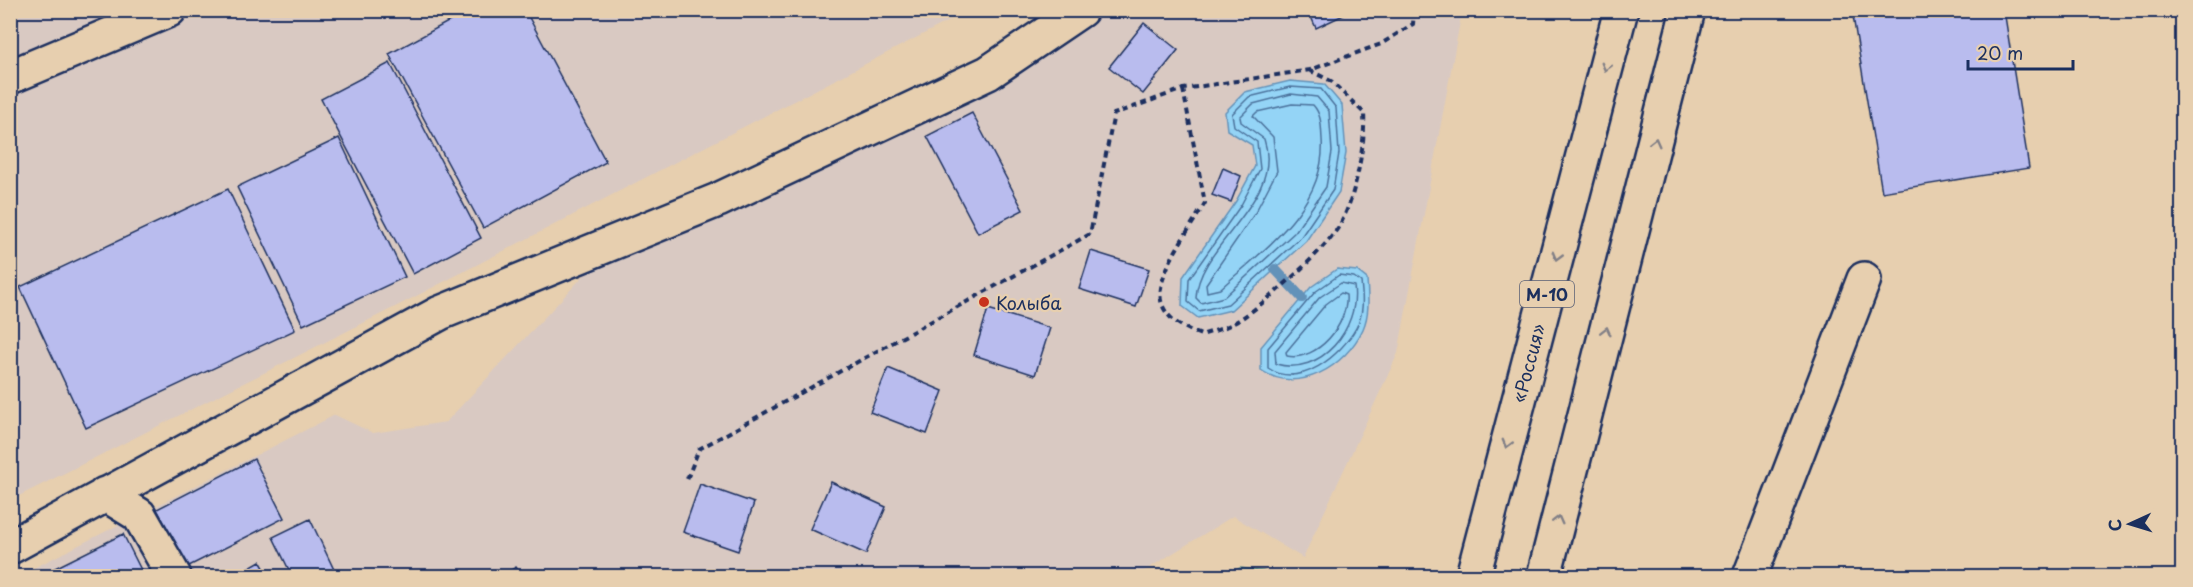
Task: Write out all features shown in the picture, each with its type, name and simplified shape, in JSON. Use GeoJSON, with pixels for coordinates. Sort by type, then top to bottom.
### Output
{"type":"FeatureCollection","features":[{"type":"Feature","properties":{"kind":"main road"},"geometry":{"type":"LineString","coordinates":[[10,77],[169,10]]}},
{"type":"Feature","properties":{"kind":"main road"},"geometry":{"type":"LineString","coordinates":[[10,547],[440,313],[718,200],[988,73],[1081,10]]}},
{"type":"Feature","properties":{"kind":"main road","name":"«Россия»"},"geometry":{"type":"LineString","coordinates":[[1473,576],[1621,10]]}},
{"type":"Feature","properties":{"kind":"main road"},"geometry":{"type":"LineString","coordinates":[[1544,576],[1688,10]]}},
{"type":"Feature","properties":{"kind":"main road"},"geometry":{"type":"LineString","coordinates":[[1750,576],[1864,279]]}},
{"type":"Feature","properties":{"kind":"main road"},"geometry":{"type":"LineString","coordinates":[[105,494],[139,515],[174,576]]}},
{"type":"Feature","properties":{"kind":"path"},"geometry":{"type":"LineString","coordinates":[[687,479],[699,449],[1090,234],[1114,114],[1183,89],[1310,70],[1381,44],[1413,24],[1414,10]]}},
{"type":"Feature","properties":{"kind":"path"},"geometry":{"type":"LineString","coordinates":[[1183,89],[1205,203],[1168,267],[1160,290],[1162,305],[1178,325],[1201,336],[1232,324],[1274,293],[1336,231],[1353,192],[1365,134],[1364,113],[1330,81],[1310,70]]}},
{"type":"Feature","properties":{"kind":"shaded area"},"geometry":{"type":"Polygon","coordinates":[[[11,11],[968,11],[397,306],[11,500],[11,11]]]}},
{"type":"Feature","properties":{"kind":"shaded area","name":"Колыба"},"geometry":{"type":"Polygon","coordinates":[[[1064,11],[1462,11],[1398,353],[1303,558],[1233,516],[1136,576],[18,576],[335,415],[373,433],[446,422],[608,250],[988,73],[1064,11]]]}},
{"type":"Feature","properties":{"kind":"green space"},"geometry":{"type":"Polygon","coordinates":[[[1240,568],[1297,576],[1227,576],[1240,568]]]}},
{"type":"Feature","properties":{"kind":"water"},"geometry":{"type":"Polygon","coordinates":[[[1290,81],[1324,84],[1342,105],[1346,153],[1339,192],[1306,241],[1231,310],[1198,318],[1182,306],[1183,277],[1236,201],[1255,166],[1252,145],[1227,130],[1225,112],[1245,92],[1290,81]]]}},
{"type":"Feature","properties":{"kind":"water"},"geometry":{"type":"Polygon","coordinates":[[[1337,269],[1357,271],[1367,279],[1367,317],[1355,342],[1333,365],[1305,378],[1290,380],[1275,377],[1261,370],[1261,347],[1311,287],[1337,269]]]}},
{"type":"Feature","properties":{"kind":"building"},"geometry":{"type":"Polygon","coordinates":[[[470,10],[525,10],[606,162],[483,228],[389,54],[470,10]]]}},
{"type":"Feature","properties":{"kind":"building"},"geometry":{"type":"Polygon","coordinates":[[[1308,10],[1354,10],[1316,28],[1308,10]]]}},
{"type":"Feature","properties":{"kind":"building"},"geometry":{"type":"Polygon","coordinates":[[[1852,10],[2004,10],[2029,168],[1882,192],[1852,10]]]}},
{"type":"Feature","properties":{"kind":"building"},"geometry":{"type":"Polygon","coordinates":[[[1144,23],[1178,50],[1143,94],[1109,67],[1144,23]]]}},
{"type":"Feature","properties":{"kind":"building"},"geometry":{"type":"Polygon","coordinates":[[[390,63],[481,238],[413,274],[321,99],[390,63]]]}},
{"type":"Feature","properties":{"kind":"building"},"geometry":{"type":"Polygon","coordinates":[[[972,113],[1023,210],[978,233],[927,136],[972,113]]]}},
{"type":"Feature","properties":{"kind":"building"},"geometry":{"type":"Polygon","coordinates":[[[339,138],[405,277],[303,325],[237,187],[339,138]]]}},
{"type":"Feature","properties":{"kind":"building"},"geometry":{"type":"Polygon","coordinates":[[[1223,168],[1241,176],[1231,202],[1212,195],[1223,168]]]}},
{"type":"Feature","properties":{"kind":"building"},"geometry":{"type":"Polygon","coordinates":[[[228,189],[295,330],[86,428],[20,287],[228,189]]]}},
{"type":"Feature","properties":{"kind":"building"},"geometry":{"type":"Polygon","coordinates":[[[1091,251],[1149,269],[1136,307],[1079,289],[1091,251]]]}},
{"type":"Feature","properties":{"kind":"building"},"geometry":{"type":"Polygon","coordinates":[[[988,309],[1050,328],[1035,375],[974,355],[988,309]]]}},
{"type":"Feature","properties":{"kind":"building"},"geometry":{"type":"Polygon","coordinates":[[[888,368],[943,391],[927,434],[870,412],[888,368]]]}},
{"type":"Feature","properties":{"kind":"building"},"geometry":{"type":"Polygon","coordinates":[[[10,446],[16,458],[10,460],[10,446]]]}},
{"type":"Feature","properties":{"kind":"building"},"geometry":{"type":"Polygon","coordinates":[[[254,459],[284,518],[187,567],[157,509],[254,459]]]}},
{"type":"Feature","properties":{"kind":"building"},"geometry":{"type":"Polygon","coordinates":[[[831,482],[886,507],[866,554],[810,529],[831,482]]]}},
{"type":"Feature","properties":{"kind":"building"},"geometry":{"type":"Polygon","coordinates":[[[700,484],[754,503],[738,551],[683,532],[700,484]]]}},
{"type":"Feature","properties":{"kind":"building"},"geometry":{"type":"Polygon","coordinates":[[[310,519],[337,576],[292,576],[273,537],[310,519]]]}},
{"type":"Feature","properties":{"kind":"building"},"geometry":{"type":"Polygon","coordinates":[[[123,534],[144,576],[39,576],[123,534]]]}},
{"type":"Feature","properties":{"kind":"building"},"geometry":{"type":"Polygon","coordinates":[[[260,561],[269,576],[234,576],[260,561]]]}},
{"type":"Feature","properties":{"kind":"building"},"geometry":{"type":"Polygon","coordinates":[[[516,567],[522,576],[501,576],[516,567]]]}},
{"type":"Feature","properties":{"kind":"waterway"},"geometry":{"type":"LineString","coordinates":[[1275,269],[1302,298]]}},
{"type":"Feature","properties":{"kind":"place","name":"Колыба"},"geometry":{"type":"Point","coordinates":[984,302]}}]}
